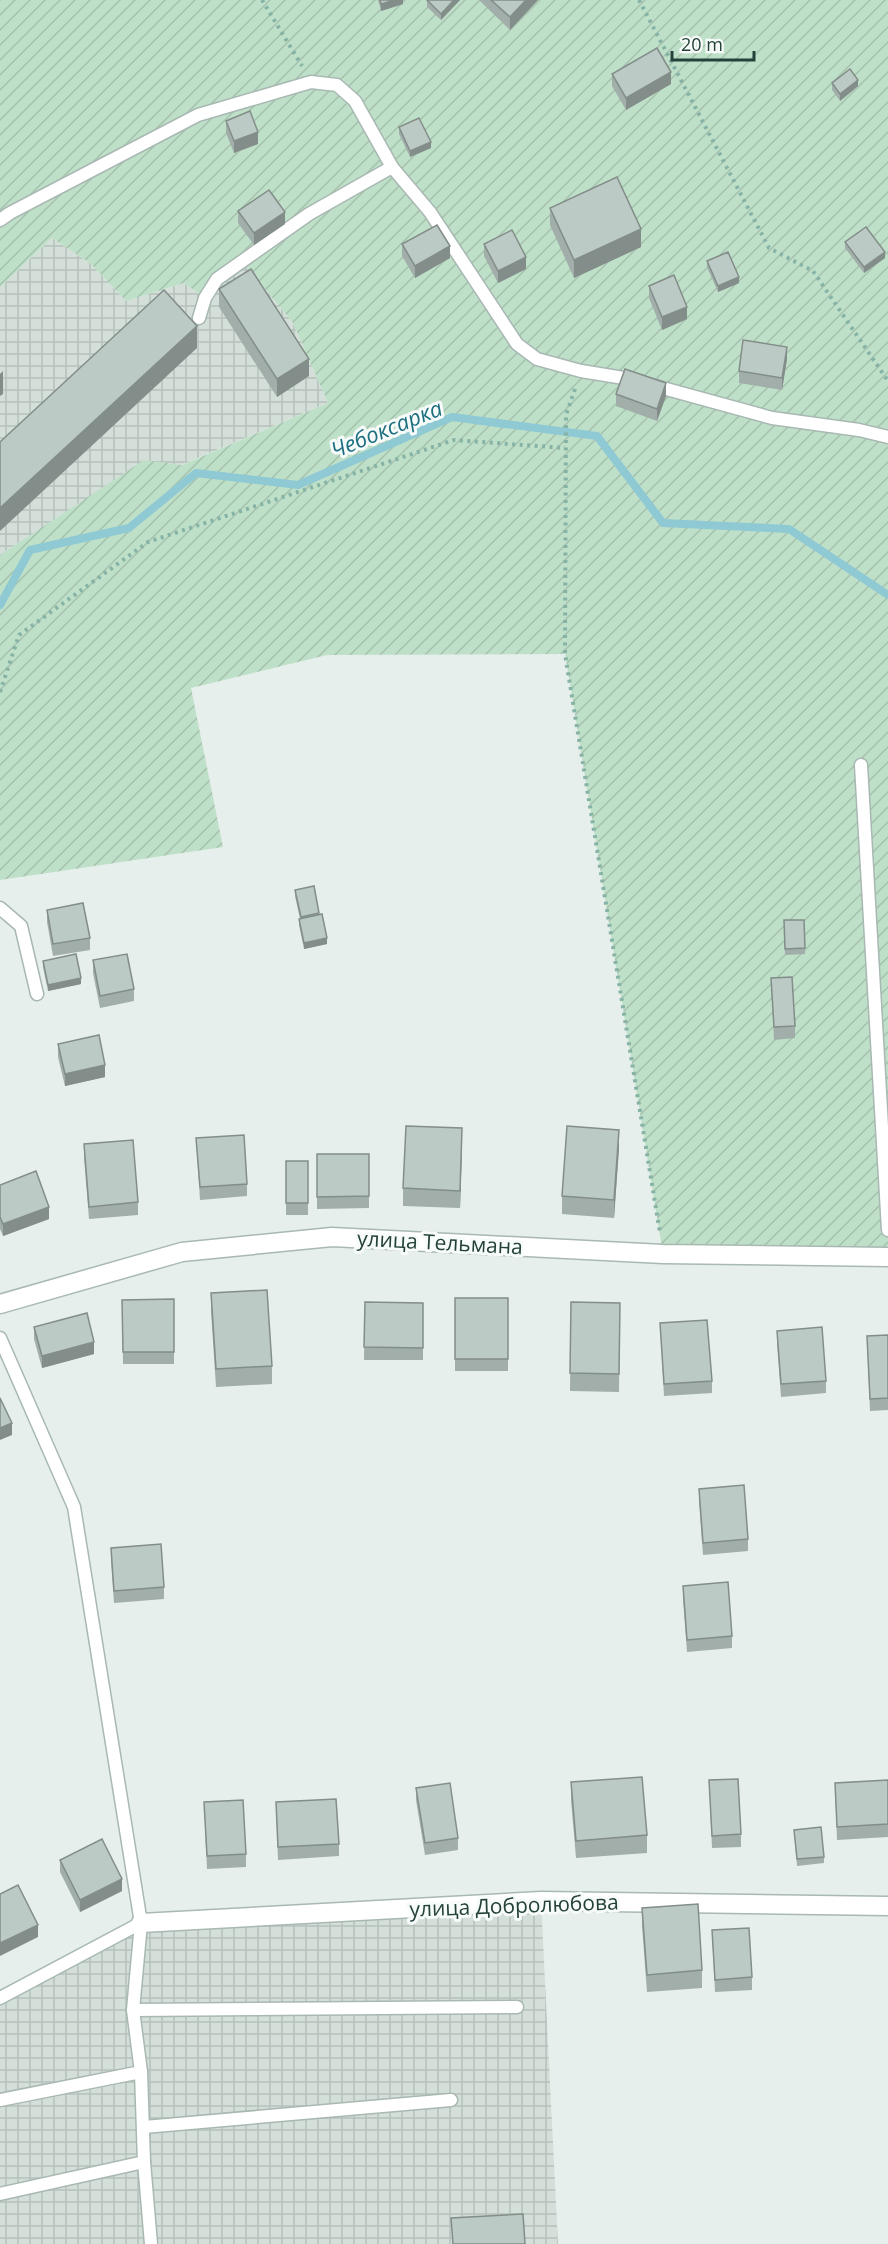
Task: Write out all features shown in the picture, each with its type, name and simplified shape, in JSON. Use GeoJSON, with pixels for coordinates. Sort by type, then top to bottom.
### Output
{"type":"FeatureCollection","features":[{"type":"Feature","properties":{"kind":"street","name":"улица Тельмана"},"geometry":{"type":"LineString","coordinates":[[0,1304],[182,1252],[332,1237],[663,1254],[888,1257]]}},
{"type":"Feature","properties":{"kind":"street","name":"улица Добролюбова"},"geometry":{"type":"LineString","coordinates":[[141,1923],[541,1901],[888,1906]]}},
{"type":"Feature","properties":{"kind":"lane"},"geometry":{"type":"LineString","coordinates":[[0,220],[198,115],[311,82],[337,85],[355,101],[392,167],[430,212],[517,344],[537,359],[581,371],[630,379],[772,418],[859,430],[888,437]]}},
{"type":"Feature","properties":{"kind":"lane"},"geometry":{"type":"LineString","coordinates":[[199,318],[205,298],[217,279],[309,214],[392,167]]}},
{"type":"Feature","properties":{"kind":"lane"},"geometry":{"type":"LineString","coordinates":[[861,765],[888,1230]]}},
{"type":"Feature","properties":{"kind":"lane"},"geometry":{"type":"LineString","coordinates":[[0,908],[21,926],[37,994]]}},
{"type":"Feature","properties":{"kind":"lane"},"geometry":{"type":"LineString","coordinates":[[0,1338],[74,1507],[141,1923],[133,2010],[141,2072],[144,2162],[152,2244]]}},
{"type":"Feature","properties":{"kind":"lane"},"geometry":{"type":"LineString","coordinates":[[0,1998],[141,1923]]}},
{"type":"Feature","properties":{"kind":"lane"},"geometry":{"type":"LineString","coordinates":[[133,2010],[517,2007]]}},
{"type":"Feature","properties":{"kind":"lane"},"geometry":{"type":"LineString","coordinates":[[0,2100],[141,2072]]}},
{"type":"Feature","properties":{"kind":"lane"},"geometry":{"type":"LineString","coordinates":[[144,2127],[451,2100]]}},
{"type":"Feature","properties":{"kind":"lane"},"geometry":{"type":"LineString","coordinates":[[0,2194],[144,2162]]}},
{"type":"Feature","properties":{"kind":"path"},"geometry":{"type":"LineString","coordinates":[[262,0],[311,82]]}},
{"type":"Feature","properties":{"kind":"path"},"geometry":{"type":"LineString","coordinates":[[639,0],[769,248],[813,271],[888,381]]}},
{"type":"Feature","properties":{"kind":"path"},"geometry":{"type":"LineString","coordinates":[[581,371],[566,415],[565,654],[663,1254]]}},
{"type":"Feature","properties":{"kind":"path"},"geometry":{"type":"LineString","coordinates":[[0,692],[19,635],[148,542],[454,440],[565,448]]}},
{"type":"Feature","properties":{"kind":"shaded area"},"geometry":{"type":"Polygon","coordinates":[[[52,238],[90,263],[126,301],[184,283],[205,298],[247,266],[293,323],[328,403],[181,465],[144,461],[0,555],[0,287],[52,238]]]}},
{"type":"Feature","properties":{"kind":"shaded area"},"geometry":{"type":"Polygon","coordinates":[[[541,1901],[558,2244],[0,2244],[0,1998],[141,1923],[541,1901]]]}},
{"type":"Feature","properties":{"kind":"green space"},"geometry":{"type":"Polygon","coordinates":[[[0,0],[888,0],[888,1257],[663,1254],[565,654],[327,655],[191,688],[223,847],[0,880],[0,555],[144,460],[182,465],[328,403],[293,323],[247,267],[205,298],[184,283],[126,301],[90,263],[52,238],[0,287],[0,0]]]}},
{"type":"Feature","properties":{"kind":"building"},"geometry":{"type":"Polygon","coordinates":[[[380,0],[395,0],[381,4],[380,0]]]}},
{"type":"Feature","properties":{"kind":"building"},"geometry":{"type":"Polygon","coordinates":[[[427,0],[454,0],[441,14],[427,0]]]}},
{"type":"Feature","properties":{"kind":"building"},"geometry":{"type":"Polygon","coordinates":[[[491,0],[526,0],[510,17],[491,0]]]}},
{"type":"Feature","properties":{"kind":"building"},"geometry":{"type":"Polygon","coordinates":[[[657,48],[671,72],[626,98],[612,74],[657,48]]]}},
{"type":"Feature","properties":{"kind":"building"},"geometry":{"type":"Polygon","coordinates":[[[850,69],[858,80],[840,94],[832,83],[850,69]]]}},
{"type":"Feature","properties":{"kind":"building"},"geometry":{"type":"Polygon","coordinates":[[[250,111],[258,132],[234,141],[226,121],[250,111]]]}},
{"type":"Feature","properties":{"kind":"building"},"geometry":{"type":"Polygon","coordinates":[[[419,118],[431,142],[410,151],[399,127],[419,118]]]}},
{"type":"Feature","properties":{"kind":"building"},"geometry":{"type":"Polygon","coordinates":[[[617,177],[641,229],[574,260],[550,208],[617,177]]]}},
{"type":"Feature","properties":{"kind":"building"},"geometry":{"type":"Polygon","coordinates":[[[269,190],[285,212],[254,233],[238,211],[269,190]]]}},
{"type":"Feature","properties":{"kind":"building"},"geometry":{"type":"Polygon","coordinates":[[[437,225],[450,246],[415,266],[402,244],[437,225]]]}},
{"type":"Feature","properties":{"kind":"building"},"geometry":{"type":"Polygon","coordinates":[[[866,227],[885,252],[864,267],[845,242],[866,227]]]}},
{"type":"Feature","properties":{"kind":"building"},"geometry":{"type":"Polygon","coordinates":[[[512,230],[526,257],[498,271],[484,244],[512,230]]]}},
{"type":"Feature","properties":{"kind":"building"},"geometry":{"type":"Polygon","coordinates":[[[728,252],[739,277],[718,286],[707,261],[728,252]]]}},
{"type":"Feature","properties":{"kind":"building"},"geometry":{"type":"Polygon","coordinates":[[[251,269],[309,359],[277,379],[219,289],[251,269]]]}},
{"type":"Feature","properties":{"kind":"building"},"geometry":{"type":"Polygon","coordinates":[[[674,275],[687,307],[662,317],[649,286],[674,275]]]}},
{"type":"Feature","properties":{"kind":"building"},"geometry":{"type":"Polygon","coordinates":[[[164,290],[197,326],[0,508],[0,442],[164,290]]]}},
{"type":"Feature","properties":{"kind":"building"},"geometry":{"type":"Polygon","coordinates":[[[743,340],[787,347],[782,378],[739,371],[743,340]]]}},
{"type":"Feature","properties":{"kind":"building"},"geometry":{"type":"Polygon","coordinates":[[[625,369],[666,383],[657,409],[616,394],[625,369]]]}},
{"type":"Feature","properties":{"kind":"building"},"geometry":{"type":"Polygon","coordinates":[[[314,886],[319,913],[301,917],[295,890],[314,886]]]}},
{"type":"Feature","properties":{"kind":"building"},"geometry":{"type":"Polygon","coordinates":[[[83,903],[90,938],[53,944],[47,910],[83,903]]]}},
{"type":"Feature","properties":{"kind":"building"},"geometry":{"type":"Polygon","coordinates":[[[322,914],[327,938],[304,943],[299,919],[322,914]]]}},
{"type":"Feature","properties":{"kind":"building"},"geometry":{"type":"Polygon","coordinates":[[[784,920],[804,920],[805,948],[785,949],[784,920]]]}},
{"type":"Feature","properties":{"kind":"building"},"geometry":{"type":"Polygon","coordinates":[[[76,954],[81,978],[48,985],[43,961],[76,954]]]}},
{"type":"Feature","properties":{"kind":"building"},"geometry":{"type":"Polygon","coordinates":[[[127,954],[134,989],[100,996],[93,960],[127,954]]]}},
{"type":"Feature","properties":{"kind":"building"},"geometry":{"type":"Polygon","coordinates":[[[792,977],[795,1026],[774,1027],[771,978],[792,977]]]}},
{"type":"Feature","properties":{"kind":"building"},"geometry":{"type":"Polygon","coordinates":[[[99,1035],[105,1065],[65,1074],[58,1044],[99,1035]]]}},
{"type":"Feature","properties":{"kind":"building"},"geometry":{"type":"Polygon","coordinates":[[[406,1126],[462,1128],[460,1191],[403,1188],[406,1126]]]}},
{"type":"Feature","properties":{"kind":"building"},"geometry":{"type":"Polygon","coordinates":[[[567,1126],[619,1130],[614,1200],[562,1196],[567,1126]]]}},
{"type":"Feature","properties":{"kind":"building"},"geometry":{"type":"Polygon","coordinates":[[[244,1135],[247,1184],[200,1187],[196,1138],[244,1135]]]}},
{"type":"Feature","properties":{"kind":"building"},"geometry":{"type":"Polygon","coordinates":[[[133,1140],[138,1202],[89,1207],[84,1144],[133,1140]]]}},
{"type":"Feature","properties":{"kind":"building"},"geometry":{"type":"Polygon","coordinates":[[[317,1154],[369,1154],[369,1196],[317,1197],[317,1154]]]}},
{"type":"Feature","properties":{"kind":"building"},"geometry":{"type":"Polygon","coordinates":[[[286,1161],[308,1161],[308,1203],[286,1203],[286,1161]]]}},
{"type":"Feature","properties":{"kind":"building"},"geometry":{"type":"Polygon","coordinates":[[[36,1171],[49,1207],[3,1224],[0,1217],[0,1185],[36,1171]]]}},
{"type":"Feature","properties":{"kind":"building"},"geometry":{"type":"Polygon","coordinates":[[[267,1290],[272,1366],[216,1369],[211,1293],[267,1290]]]}},
{"type":"Feature","properties":{"kind":"building"},"geometry":{"type":"Polygon","coordinates":[[[455,1298],[508,1298],[508,1359],[455,1359],[455,1298]]]}},
{"type":"Feature","properties":{"kind":"building"},"geometry":{"type":"Polygon","coordinates":[[[174,1299],[174,1352],[123,1352],[122,1300],[174,1299]]]}},
{"type":"Feature","properties":{"kind":"building"},"geometry":{"type":"Polygon","coordinates":[[[365,1302],[423,1303],[423,1348],[364,1347],[365,1302]]]}},
{"type":"Feature","properties":{"kind":"building"},"geometry":{"type":"Polygon","coordinates":[[[571,1302],[620,1303],[619,1374],[570,1373],[571,1302]]]}},
{"type":"Feature","properties":{"kind":"building"},"geometry":{"type":"Polygon","coordinates":[[[87,1313],[94,1342],[42,1356],[34,1327],[87,1313]]]}},
{"type":"Feature","properties":{"kind":"building"},"geometry":{"type":"Polygon","coordinates":[[[707,1320],[712,1381],[664,1384],[660,1323],[707,1320]]]}},
{"type":"Feature","properties":{"kind":"building"},"geometry":{"type":"Polygon","coordinates":[[[822,1327],[826,1381],[781,1384],[777,1331],[822,1327]]]}},
{"type":"Feature","properties":{"kind":"building"},"geometry":{"type":"Polygon","coordinates":[[[888,1335],[888,1398],[870,1399],[867,1336],[888,1335]]]}},
{"type":"Feature","properties":{"kind":"building"},"geometry":{"type":"Polygon","coordinates":[[[0,1398],[12,1423],[0,1428],[0,1398]]]}},
{"type":"Feature","properties":{"kind":"building"},"geometry":{"type":"Polygon","coordinates":[[[744,1485],[748,1539],[703,1543],[699,1489],[744,1485]]]}},
{"type":"Feature","properties":{"kind":"building"},"geometry":{"type":"Polygon","coordinates":[[[161,1544],[164,1587],[114,1591],[111,1548],[161,1544]]]}},
{"type":"Feature","properties":{"kind":"building"},"geometry":{"type":"Polygon","coordinates":[[[728,1582],[732,1636],[687,1640],[683,1586],[728,1582]]]}},
{"type":"Feature","properties":{"kind":"building"},"geometry":{"type":"Polygon","coordinates":[[[642,1777],[647,1835],[576,1841],[571,1782],[642,1777]]]}},
{"type":"Feature","properties":{"kind":"building"},"geometry":{"type":"Polygon","coordinates":[[[738,1779],[741,1834],[712,1836],[709,1780],[738,1779]]]}},
{"type":"Feature","properties":{"kind":"building"},"geometry":{"type":"Polygon","coordinates":[[[888,1780],[888,1824],[837,1827],[835,1783],[888,1780]]]}},
{"type":"Feature","properties":{"kind":"building"},"geometry":{"type":"Polygon","coordinates":[[[450,1783],[458,1838],[425,1843],[416,1788],[450,1783]]]}},
{"type":"Feature","properties":{"kind":"building"},"geometry":{"type":"Polygon","coordinates":[[[336,1799],[339,1844],[278,1847],[276,1802],[336,1799]]]}},
{"type":"Feature","properties":{"kind":"building"},"geometry":{"type":"Polygon","coordinates":[[[243,1800],[246,1854],[207,1856],[204,1802],[243,1800]]]}},
{"type":"Feature","properties":{"kind":"building"},"geometry":{"type":"Polygon","coordinates":[[[821,1827],[824,1857],[797,1859],[794,1830],[821,1827]]]}},
{"type":"Feature","properties":{"kind":"building"},"geometry":{"type":"Polygon","coordinates":[[[102,1839],[122,1879],[80,1900],[60,1860],[102,1839]]]}},
{"type":"Feature","properties":{"kind":"building"},"geometry":{"type":"Polygon","coordinates":[[[18,1885],[38,1925],[0,1943],[0,1894],[18,1885]]]}},
{"type":"Feature","properties":{"kind":"building"},"geometry":{"type":"Polygon","coordinates":[[[698,1904],[702,1970],[647,1975],[642,1908],[698,1904]]]}},
{"type":"Feature","properties":{"kind":"building"},"geometry":{"type":"Polygon","coordinates":[[[749,1928],[752,1977],[715,1980],[712,1930],[749,1928]]]}},
{"type":"Feature","properties":{"kind":"building"},"geometry":{"type":"Polygon","coordinates":[[[523,2214],[525,2244],[453,2244],[451,2218],[523,2214]]]}},
{"type":"Feature","properties":{"kind":"waterway","name":"Чебоксарка"},"geometry":{"type":"LineString","coordinates":[[0,605],[30,550],[129,528],[196,473],[298,485],[452,417],[597,436],[663,523],[789,529],[888,595]]}}]}
